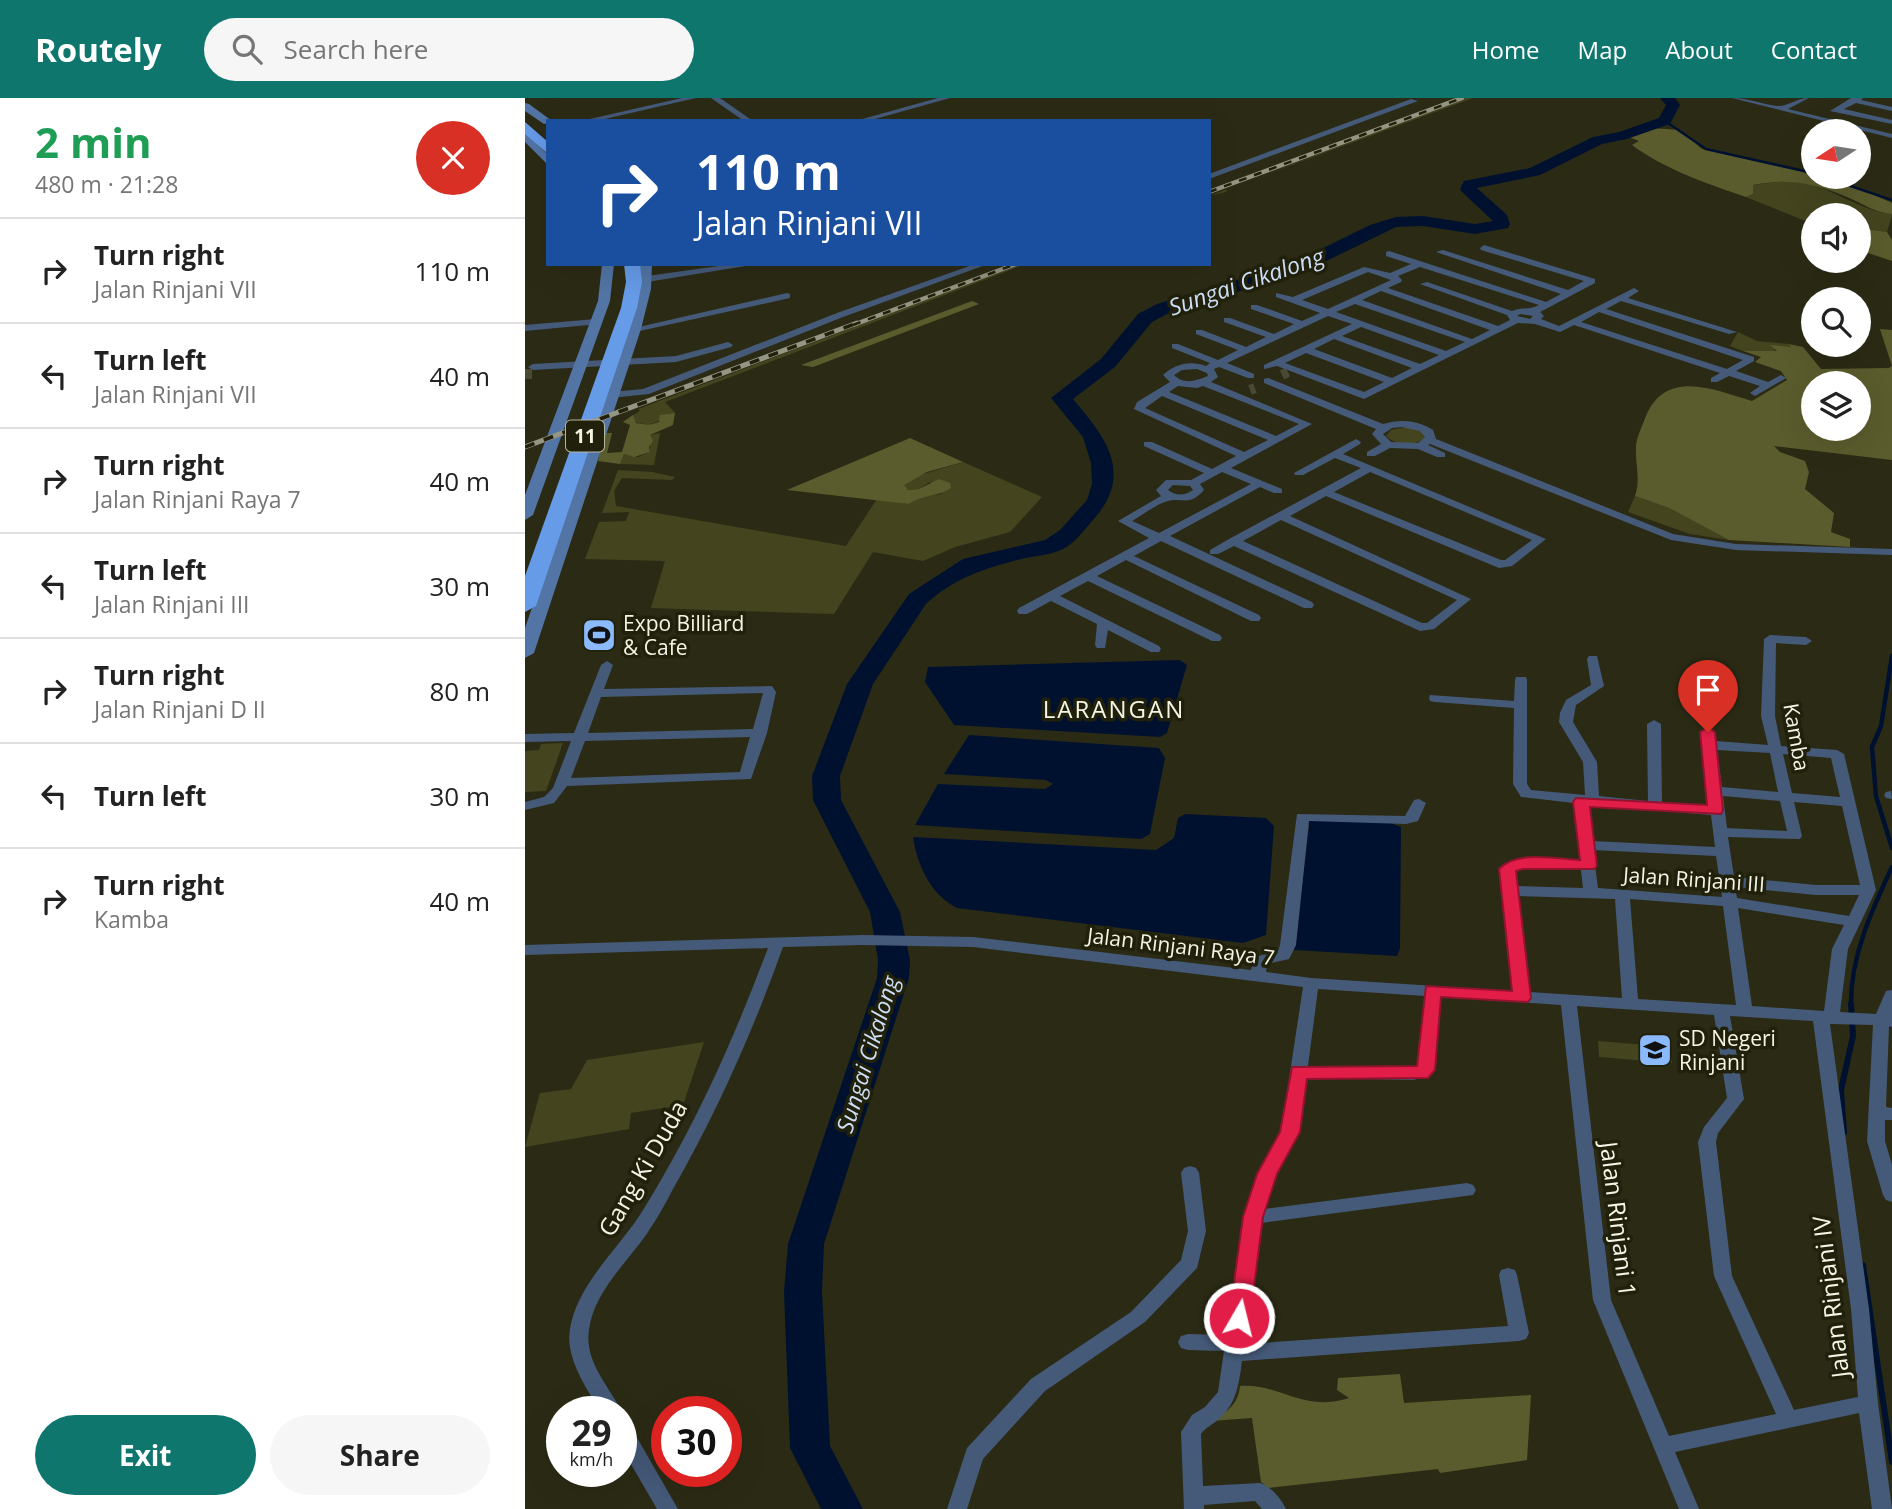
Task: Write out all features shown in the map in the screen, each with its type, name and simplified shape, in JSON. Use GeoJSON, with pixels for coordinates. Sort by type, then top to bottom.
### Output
{"type":"FeatureCollection","features":[{"type":"Feature","properties":{"kind":"highway"},"geometry":{"type":"LineString","coordinates":[[525,114],[546,125]]}},
{"type":"Feature","properties":{"kind":"highway"},"geometry":{"type":"LineString","coordinates":[[525,124],[536,147]]}},
{"type":"Feature","properties":{"kind":"highway","name":"11"},"geometry":{"type":"LineString","coordinates":[[525,557],[615,308],[619,283],[618,266]]}},
{"type":"Feature","properties":{"kind":"highway","name":"11"},"geometry":{"type":"LineString","coordinates":[[525,606],[629,308],[634,282],[632,266]]}},
{"type":"Feature","properties":{"kind":"street"},"geometry":{"type":"LineString","coordinates":[[594,119],[692,98]]}},
{"type":"Feature","properties":{"kind":"street"},"geometry":{"type":"LineString","coordinates":[[715,98],[746,119]]}},
{"type":"Feature","properties":{"kind":"street"},"geometry":{"type":"LineString","coordinates":[[867,119],[946,98]]}},
{"type":"Feature","properties":{"kind":"street"},"geometry":{"type":"LineString","coordinates":[[1783,108],[1805,98]]}},
{"type":"Feature","properties":{"kind":"street"},"geometry":{"type":"LineString","coordinates":[[1742,99],[1891,136]]}},
{"type":"Feature","properties":{"kind":"street"},"geometry":{"type":"LineString","coordinates":[[1820,117],[1856,99],[1890,103]]}},
{"type":"Feature","properties":{"kind":"street"},"geometry":{"type":"LineString","coordinates":[[1211,176],[1414,101]]}},
{"type":"Feature","properties":{"kind":"street"},"geometry":{"type":"LineString","coordinates":[[525,106],[546,125]]}},
{"type":"Feature","properties":{"kind":"street"},"geometry":{"type":"LineString","coordinates":[[1837,109],[1892,122]]}},
{"type":"Feature","properties":{"kind":"street"},"geometry":{"type":"LineString","coordinates":[[525,124],[546,126]]}},
{"type":"Feature","properties":{"kind":"street"},"geometry":{"type":"LineString","coordinates":[[525,135],[536,147]]}},
{"type":"Feature","properties":{"kind":"street"},"geometry":{"type":"LineString","coordinates":[[1878,142],[1891,136]]}},
{"type":"Feature","properties":{"kind":"street"},"geometry":{"type":"LineString","coordinates":[[1484,248],[1592,281],[1547,305],[1534,316]]}},
{"type":"Feature","properties":{"kind":"street"},"geometry":{"type":"LineString","coordinates":[[1440,251],[1568,293]]}},
{"type":"Feature","properties":{"kind":"street"},"geometry":{"type":"LineString","coordinates":[[1389,254],[1547,305]]}},
{"type":"Feature","properties":{"kind":"street"},"geometry":{"type":"LineString","coordinates":[[1391,276],[1452,256]]}},
{"type":"Feature","properties":{"kind":"street"},"geometry":{"type":"LineString","coordinates":[[525,515],[608,286],[608,266]]}},
{"type":"Feature","properties":{"kind":"street"},"geometry":{"type":"LineString","coordinates":[[525,653],[635,329],[646,272],[738,266]]}},
{"type":"Feature","properties":{"kind":"street"},"geometry":{"type":"LineString","coordinates":[[611,395],[652,389],[841,315],[978,266]]}},
{"type":"Feature","properties":{"kind":"street"},"geometry":{"type":"LineString","coordinates":[[1206,369],[1398,280],[1367,269],[1294,300]]}},
{"type":"Feature","properties":{"kind":"street"},"geometry":{"type":"LineString","coordinates":[[1424,284],[1515,317],[1534,316],[1560,328],[1634,291]]}},
{"type":"Feature","properties":{"kind":"street"},"geometry":{"type":"LineString","coordinates":[[1380,288],[1498,329]]}},
{"type":"Feature","properties":{"kind":"street"},"geometry":{"type":"LineString","coordinates":[[1279,295],[1447,355]]}},
{"type":"Feature","properties":{"kind":"street"},"geometry":{"type":"LineString","coordinates":[[635,329],[787,296]]}},
{"type":"Feature","properties":{"kind":"street"},"geometry":{"type":"LineString","coordinates":[[1620,298],[1732,332]]}},
{"type":"Feature","properties":{"kind":"street"},"geometry":{"type":"LineString","coordinates":[[1353,300],[1473,342]]}},
{"type":"Feature","properties":{"kind":"street"},"geometry":{"type":"LineString","coordinates":[[1254,307],[1302,324]]}},
{"type":"Feature","properties":{"kind":"street"},"geometry":{"type":"LineString","coordinates":[[1598,309],[1751,359],[1714,380]]}},
{"type":"Feature","properties":{"kind":"street"},"geometry":{"type":"LineString","coordinates":[[1360,324],[1272,365],[1364,396],[1498,329],[1515,317]]}},
{"type":"Feature","properties":{"kind":"street"},"geometry":{"type":"LineString","coordinates":[[1227,320],[1275,337]]}},
{"type":"Feature","properties":{"kind":"street"},"geometry":{"type":"LineString","coordinates":[[1573,321],[1768,385]]}},
{"type":"Feature","properties":{"kind":"street"},"geometry":{"type":"LineString","coordinates":[[525,328],[596,322]]}},
{"type":"Feature","properties":{"kind":"street"},"geometry":{"type":"LineString","coordinates":[[1199,332],[1246,350]]}},
{"type":"Feature","properties":{"kind":"street"},"geometry":{"type":"LineString","coordinates":[[1333,336],[1421,368]]}},
{"type":"Feature","properties":{"kind":"street"},"geometry":{"type":"LineString","coordinates":[[532,370],[687,358],[728,345]]}},
{"type":"Feature","properties":{"kind":"street"},"geometry":{"type":"LineString","coordinates":[[1175,346],[1251,376]]}},
{"type":"Feature","properties":{"kind":"street"},"geometry":{"type":"LineString","coordinates":[[1305,349],[1393,382]]}},
{"type":"Feature","properties":{"kind":"street"},"geometry":{"type":"LineString","coordinates":[[1177,383],[1168,377],[1168,368],[1185,366],[1206,369],[1213,375],[1205,383]]}},
{"type":"Feature","properties":{"kind":"street"},"geometry":{"type":"LineString","coordinates":[[1237,396],[1288,372]]}},
{"type":"Feature","properties":{"kind":"street"},"geometry":{"type":"LineString","coordinates":[[1755,393],[1781,378]]}},
{"type":"Feature","properties":{"kind":"street"},"geometry":{"type":"LineString","coordinates":[[1269,382],[1383,428]]}},
{"type":"Feature","properties":{"kind":"street"},"geometry":{"type":"LineString","coordinates":[[1193,483],[1307,424],[1205,383],[1177,383],[1141,404],[1141,411],[1244,456]]}},
{"type":"Feature","properties":{"kind":"street"},"geometry":{"type":"LineString","coordinates":[[1161,393],[1276,440]]}},
{"type":"Feature","properties":{"kind":"street"},"geometry":{"type":"LineString","coordinates":[[1388,445],[1377,434],[1383,428],[1399,424],[1417,426],[1429,432],[1425,443]]}},
{"type":"Feature","properties":{"kind":"street"},"geometry":{"type":"LineString","coordinates":[[1299,473],[1356,442]]}},
{"type":"Feature","properties":{"kind":"street"},"geometry":{"type":"LineString","coordinates":[[1214,552],[1326,492],[1388,445],[1425,443],[1628,528],[1711,544],[1892,552]]}},
{"type":"Feature","properties":{"kind":"street"},"geometry":{"type":"LineString","coordinates":[[1148,444],[1278,491]]}},
{"type":"Feature","properties":{"kind":"street"},"geometry":{"type":"LineString","coordinates":[[1326,492],[1499,564],[1508,564],[1540,539],[1366,460],[1334,454]]}},
{"type":"Feature","properties":{"kind":"street"},"geometry":{"type":"LineString","coordinates":[[537,485],[545,478],[562,474],[581,477],[583,482]]}},
{"type":"Feature","properties":{"kind":"street"},"geometry":{"type":"LineString","coordinates":[[1155,477],[1167,483]]}},
{"type":"Feature","properties":{"kind":"street"},"geometry":{"type":"LineString","coordinates":[[1168,496],[1161,489],[1167,483],[1180,480],[1193,483],[1199,490],[1192,496],[1168,496],[1124,521],[1308,605]]}},
{"type":"Feature","properties":{"kind":"street"},"geometry":{"type":"LineString","coordinates":[[1023,611],[1260,483]]}},
{"type":"Feature","properties":{"kind":"street"},"geometry":{"type":"LineString","coordinates":[[1233,541],[1420,627],[1430,626],[1465,599],[1281,516]]}},
{"type":"Feature","properties":{"kind":"street"},"geometry":{"type":"LineString","coordinates":[[1124,555],[1255,618]]}},
{"type":"Feature","properties":{"kind":"street"},"geometry":{"type":"LineString","coordinates":[[1086,575],[1216,638]]}},
{"type":"Feature","properties":{"kind":"street"},"geometry":{"type":"LineString","coordinates":[[1049,595],[1083,618],[1103,622],[1155,649]]}},
{"type":"Feature","properties":{"kind":"street"},"geometry":{"type":"LineString","coordinates":[[1101,645],[1103,622]]}},
{"type":"Feature","properties":{"kind":"street","name":"Kamba"},"geometry":{"type":"LineString","coordinates":[[1720,832],[1795,836],[1768,716],[1770,639],[1806,641]]}},
{"type":"Feature","properties":{"kind":"street"},"geometry":{"type":"LineString","coordinates":[[1591,892],[1586,845],[1590,762],[1566,722],[1566,715],[1568,705],[1575,697],[1598,687],[1593,659]]}},
{"type":"Feature","properties":{"kind":"street"},"geometry":{"type":"LineString","coordinates":[[525,806],[554,797],[607,665]]}},
{"type":"Feature","properties":{"kind":"street"},"geometry":{"type":"LineString","coordinates":[[1521,680],[1522,791],[1530,797],[1715,810]]}},
{"type":"Feature","properties":{"kind":"street"},"geometry":{"type":"LineString","coordinates":[[561,782],[746,776],[770,692],[767,689],[596,693]]}},
{"type":"Feature","properties":{"kind":"street"},"geometry":{"type":"LineString","coordinates":[[1435,698],[1521,705]]}},
{"type":"Feature","properties":{"kind":"street"},"geometry":{"type":"LineString","coordinates":[[1654,723],[1655,805]]}},
{"type":"Feature","properties":{"kind":"street"},"geometry":{"type":"LineString","coordinates":[[525,738],[760,733]]}},
{"type":"Feature","properties":{"kind":"street"},"geometry":{"type":"LineString","coordinates":[[1727,881],[1816,890],[1869,890],[1846,803],[1837,754],[1776,749],[1708,738],[1715,810],[1745,1012]]}},
{"type":"Feature","properties":{"kind":"street"},"geometry":{"type":"LineString","coordinates":[[1714,791],[1846,803]]}},
{"type":"Feature","properties":{"kind":"street"},"geometry":{"type":"LineString","coordinates":[[1258,976],[1260,961],[1284,955],[1288,945],[1302,817],[1406,820],[1413,818],[1419,803]]}},
{"type":"Feature","properties":{"kind":"street"},"geometry":{"type":"LineString","coordinates":[[1586,845],[1723,852]]}},
{"type":"Feature","properties":{"kind":"street"},"geometry":{"type":"LineString","coordinates":[[1522,998],[1508,869],[1512,866],[1588,866]]}},
{"type":"Feature","properties":{"kind":"street","name":"Jalan Rinjani IV"},"geometry":{"type":"LineString","coordinates":[[1661,1446],[1868,1403],[1831,1019],[1840,949],[1869,890]]}},
{"type":"Feature","properties":{"kind":"street","name":"Jalan Rinjani III"},"geometry":{"type":"LineString","coordinates":[[1511,891],[1591,892],[1730,901],[1792,908],[1853,922]]}},
{"type":"Feature","properties":{"kind":"street"},"geometry":{"type":"LineString","coordinates":[[1622,894],[1631,1005]]}},
{"type":"Feature","properties":{"kind":"street","name":"Jalan Rinjani Raya 7"},"geometry":{"type":"LineString","coordinates":[[525,950],[862,940],[973,942],[1311,983],[1882,1021]]}},
{"type":"Feature","properties":{"kind":"street","name":"Gang Ki Duda"},"geometry":{"type":"LineString","coordinates":[[604,1396],[584,1359],[579,1328],[597,1292],[648,1218],[696,1130],[756,1003],[777,944]]}},
{"type":"Feature","properties":{"kind":"street"},"geometry":{"type":"LineString","coordinates":[[1276,1509],[1260,1492],[1193,1503],[1191,1432],[1199,1420],[1212,1413],[1227,1395],[1253,1217],[1267,1174],[1290,1132],[1311,983]]}},
{"type":"Feature","properties":{"kind":"street"},"geometry":{"type":"LineString","coordinates":[[1299,1072],[1414,1074],[1426,1070],[1433,990]]}},
{"type":"Feature","properties":{"kind":"street"},"geometry":{"type":"LineString","coordinates":[[1892,995],[1882,1021],[1884,1113],[1876,1141],[1892,1195]]}},
{"type":"Feature","properties":{"kind":"street","name":"Jalan Rinjani 1"},"geometry":{"type":"LineString","coordinates":[[1569,1002],[1602,1300],[1689,1509]]}},
{"type":"Feature","properties":{"kind":"street"},"geometry":{"type":"LineString","coordinates":[[1721,1011],[1736,1100],[1710,1131],[1707,1142],[1723,1276],[1789,1420]]}},
{"type":"Feature","properties":{"kind":"street"},"geometry":{"type":"LineString","coordinates":[[957,1509],[974,1454],[1038,1385],[1138,1317],[1190,1263],[1197,1231],[1190,1173]]}},
{"type":"Feature","properties":{"kind":"street"},"geometry":{"type":"LineString","coordinates":[[1253,1217],[1467,1190]]}},
{"type":"Feature","properties":{"kind":"street"},"geometry":{"type":"LineString","coordinates":[[1188,1342],[1235,1348],[1519,1333],[1508,1275]]}},
{"type":"Feature","properties":{"kind":"street"},"geometry":{"type":"LineString","coordinates":[[1868,1403],[1882,1509]]}},
{"type":"Feature","properties":{"kind":"street"},"geometry":{"type":"LineString","coordinates":[[637,1456],[668,1509]]}},
{"type":"Feature","properties":{"kind":"shaded area"},"geometry":{"type":"Polygon","coordinates":[[[1466,98],[1473,98],[1239,185],[1466,98]]]}},
{"type":"Feature","properties":{"kind":"shaded area"},"geometry":{"type":"Polygon","coordinates":[[[1651,128],[1680,130],[1702,149],[1797,169],[1801,171],[1801,183],[1753,185],[1753,194],[1746,197],[1672,169],[1632,145],[1639,141],[1629,137],[1651,128]]]}},
{"type":"Feature","properties":{"kind":"shaded area"},"geometry":{"type":"Polygon","coordinates":[[[1796,180],[1801,181],[1801,189],[1825,189],[1857,203],[1801,203],[1801,219],[1746,197],[1753,194],[1753,185],[1796,180]]]}},
{"type":"Feature","properties":{"kind":"shaded area"},"geometry":{"type":"Polygon","coordinates":[[[1825,189],[1861,189],[1892,203],[1892,214],[1874,210],[1871,208],[1871,203],[1861,203],[1825,189]]]}},
{"type":"Feature","properties":{"kind":"shaded area"},"geometry":{"type":"Polygon","coordinates":[[[1871,209],[1892,214],[1887,232],[1871,230],[1871,209]]]}},
{"type":"Feature","properties":{"kind":"shaded area"},"geometry":{"type":"Polygon","coordinates":[[[1871,230],[1887,232],[1892,240],[1892,261],[1871,254],[1871,230]]]}},
{"type":"Feature","properties":{"kind":"shaded area"},"geometry":{"type":"Polygon","coordinates":[[[1015,266],[1021,266],[665,402],[675,413],[661,415],[661,420],[649,425],[634,422],[633,415],[640,411],[638,409],[1015,266]]]}},
{"type":"Feature","properties":{"kind":"shaded area"},"geometry":{"type":"Polygon","coordinates":[[[972,301],[979,304],[813,367],[801,365],[972,301]]]}},
{"type":"Feature","properties":{"kind":"shaded area"},"geometry":{"type":"Polygon","coordinates":[[[1880,329],[1892,330],[1892,366],[1880,329]]]}},
{"type":"Feature","properties":{"kind":"shaded area"},"geometry":{"type":"Polygon","coordinates":[[[1738,332],[1757,341],[1789,344],[1791,347],[1772,346],[1776,352],[1743,351],[1730,346],[1738,332]]]}},
{"type":"Feature","properties":{"kind":"shaded area"},"geometry":{"type":"Polygon","coordinates":[[[1770,345],[1801,347],[1801,357],[1811,357],[1821,369],[1892,366],[1892,460],[1774,446],[1780,452],[1805,461],[1809,472],[1805,489],[1834,513],[1831,532],[1850,539],[1850,547],[1729,540],[1669,508],[1635,496],[1638,484],[1636,444],[1652,404],[1663,393],[1690,386],[1721,391],[1752,401],[1787,380],[1781,371],[1755,362],[1761,357],[1743,351],[1777,351],[1770,345]]]}},
{"type":"Feature","properties":{"kind":"shaded area"},"geometry":{"type":"Polygon","coordinates":[[[675,413],[673,425],[650,435],[653,441],[649,447],[650,452],[634,457],[624,454],[620,464],[598,461],[604,433],[612,433],[607,453],[622,452],[630,425],[623,422],[633,415],[636,423],[649,425],[659,422],[660,415],[675,413]]]}},
{"type":"Feature","properties":{"kind":"shaded area"},"geometry":{"type":"Polygon","coordinates":[[[1405,427],[1420,430],[1425,437],[1406,444],[1395,442],[1386,436],[1391,430],[1405,427]]]}},
{"type":"Feature","properties":{"kind":"shaded area"},"geometry":{"type":"Polygon","coordinates":[[[660,433],[654,465],[620,464],[624,454],[638,457],[650,452],[650,435],[660,433]]]}},
{"type":"Feature","properties":{"kind":"shaded area"},"geometry":{"type":"Polygon","coordinates":[[[910,438],[963,462],[927,472],[904,485],[908,490],[919,489],[939,479],[950,483],[951,488],[909,504],[787,490],[910,438]]]}},
{"type":"Feature","properties":{"kind":"shaded area"},"geometry":{"type":"Polygon","coordinates":[[[963,462],[1042,497],[1010,532],[955,547],[923,561],[873,552],[834,614],[651,608],[665,561],[585,559],[599,522],[626,521],[629,512],[602,513],[618,470],[652,472],[675,477],[672,480],[622,478],[614,491],[616,506],[846,546],[877,499],[909,504],[919,497],[942,494],[930,482],[919,489],[908,490],[903,485],[914,477],[963,462]]]}},
{"type":"Feature","properties":{"kind":"shaded area"},"geometry":{"type":"Polygon","coordinates":[[[1635,496],[1669,508],[1729,540],[1690,534],[1628,512],[1635,496]]]}},
{"type":"Feature","properties":{"kind":"shaded area"},"geometry":{"type":"Polygon","coordinates":[[[563,743],[546,791],[525,792],[525,751],[539,750],[541,744],[563,743]]]}},
{"type":"Feature","properties":{"kind":"shaded area"},"geometry":{"type":"Polygon","coordinates":[[[1598,1041],[1670,1047],[1672,1063],[1599,1057],[1598,1041]]]}},
{"type":"Feature","properties":{"kind":"shaded area"},"geometry":{"type":"Polygon","coordinates":[[[704,1042],[683,1105],[631,1113],[629,1129],[525,1147],[540,1093],[571,1089],[587,1060],[704,1042]]]}},
{"type":"Feature","properties":{"kind":"shaded area"},"geometry":{"type":"Polygon","coordinates":[[[1400,1374],[1404,1403],[1531,1395],[1527,1460],[1440,1473],[1438,1469],[1268,1488],[1261,1482],[1252,1418],[1211,1421],[1231,1407],[1240,1386],[1268,1389],[1304,1400],[1332,1402],[1349,1398],[1337,1390],[1338,1378],[1400,1374]]]}},
{"type":"Feature","properties":{"kind":"water"},"geometry":{"type":"Polygon","coordinates":[[[1180,660],[1187,665],[1167,733],[1160,737],[954,725],[925,682],[928,667],[1180,660]]]}},
{"type":"Feature","properties":{"kind":"water"},"geometry":{"type":"Polygon","coordinates":[[[969,735],[1159,748],[1165,758],[1150,834],[1141,839],[915,825],[938,784],[1045,789],[1053,784],[1046,780],[944,774],[969,735]]]}},
{"type":"Feature","properties":{"kind":"water"},"geometry":{"type":"Polygon","coordinates":[[[1185,814],[1266,818],[1274,826],[1266,935],[1243,943],[957,908],[940,895],[927,878],[913,837],[1156,850],[1174,838],[1178,818],[1185,814]]]}},
{"type":"Feature","properties":{"kind":"water"},"geometry":{"type":"Polygon","coordinates":[[[1306,819],[1391,823],[1401,827],[1400,949],[1397,956],[1294,950],[1309,826],[1306,819]]]}},
{"type":"Feature","properties":{"kind":"waterway","name":"Sungai Cikalong"},"geometry":{"type":"LineString","coordinates":[[842,1509],[810,1448],[803,1292],[806,1244],[893,978],[894,960],[885,912],[827,800],[826,776],[860,684],[917,599],[927,590],[971,564],[1053,545],[1068,535],[1097,502],[1103,484],[1102,463],[1093,436],[1061,398],[1108,363],[1145,318],[1164,308],[1261,280],[1318,260],[1366,233],[1396,222],[1423,221],[1475,229],[1502,224],[1501,219],[1468,189],[1470,184],[1534,172],[1598,140],[1622,136],[1665,121],[1673,105],[1667,98]]}},
{"type":"Feature","properties":{"kind":"waterway"},"geometry":{"type":"LineString","coordinates":[[1665,121],[1706,149],[1801,170]]}},
{"type":"Feature","properties":{"kind":"waterway"},"geometry":{"type":"LineString","coordinates":[[1859,189],[1892,200]]}},
{"type":"Feature","properties":{"kind":"waterway"},"geometry":{"type":"LineString","coordinates":[[1892,656],[1881,726],[1872,747],[1876,796],[1892,848]]}},
{"type":"Feature","properties":{"kind":"waterway"},"geometry":{"type":"LineString","coordinates":[[1851,1005],[1858,952],[1892,867]]}},
{"type":"Feature","properties":{"kind":"waterway"},"geometry":{"type":"LineString","coordinates":[[1844,1132],[1841,1090],[1853,1036],[1851,1005]]}},
{"type":"Feature","properties":{"kind":"waterway"},"geometry":{"type":"LineString","coordinates":[[1863,1265],[1892,1462]]}},
{"type":"Feature","properties":{"kind":"tunnel"},"geometry":{"type":"LineString","coordinates":[[1282,375],[1288,372]]}},
{"type":"Feature","properties":{"kind":"tunnel"},"geometry":{"type":"LineString","coordinates":[[525,374],[532,374]]}},
{"type":"Feature","properties":{"kind":"tunnel"},"geometry":{"type":"LineString","coordinates":[[1250,390],[1255,388]]}},
{"type":"Feature","properties":{"kind":"railway"},"geometry":{"type":"LineString","coordinates":[[1211,191],[1462,98]]}},
{"type":"Feature","properties":{"kind":"railway"},"geometry":{"type":"LineString","coordinates":[[853,325],[1011,266]]}},
{"type":"Feature","properties":{"kind":"railway"},"geometry":{"type":"LineString","coordinates":[[525,447],[857,323]]}},
{"type":"Feature","properties":{"kind":"place","name":"Expo Billiard & Cafe"},"geometry":{"type":"Point","coordinates":[599,635]}},
{"type":"Feature","properties":{"kind":"place","name":"SD Negeri Rinjani"},"geometry":{"type":"Point","coordinates":[1655,1050]}},
{"type":"Feature","properties":{"kind":"district","name":"LARANGAN"},"geometry":{"type":"Point","coordinates":[1114,708]}},
{"type":"Feature","properties":{"kind":"route"},"geometry":{"type":"LineString","coordinates":[[1239,1318],[1253,1217],[1267,1174],[1290,1132],[1291,1107],[1299,1072],[1421,1073],[1426,1070],[1433,990],[1522,998],[1508,869],[1521,863],[1588,866],[1581,802],[1715,810],[1708,732]]}}]}
